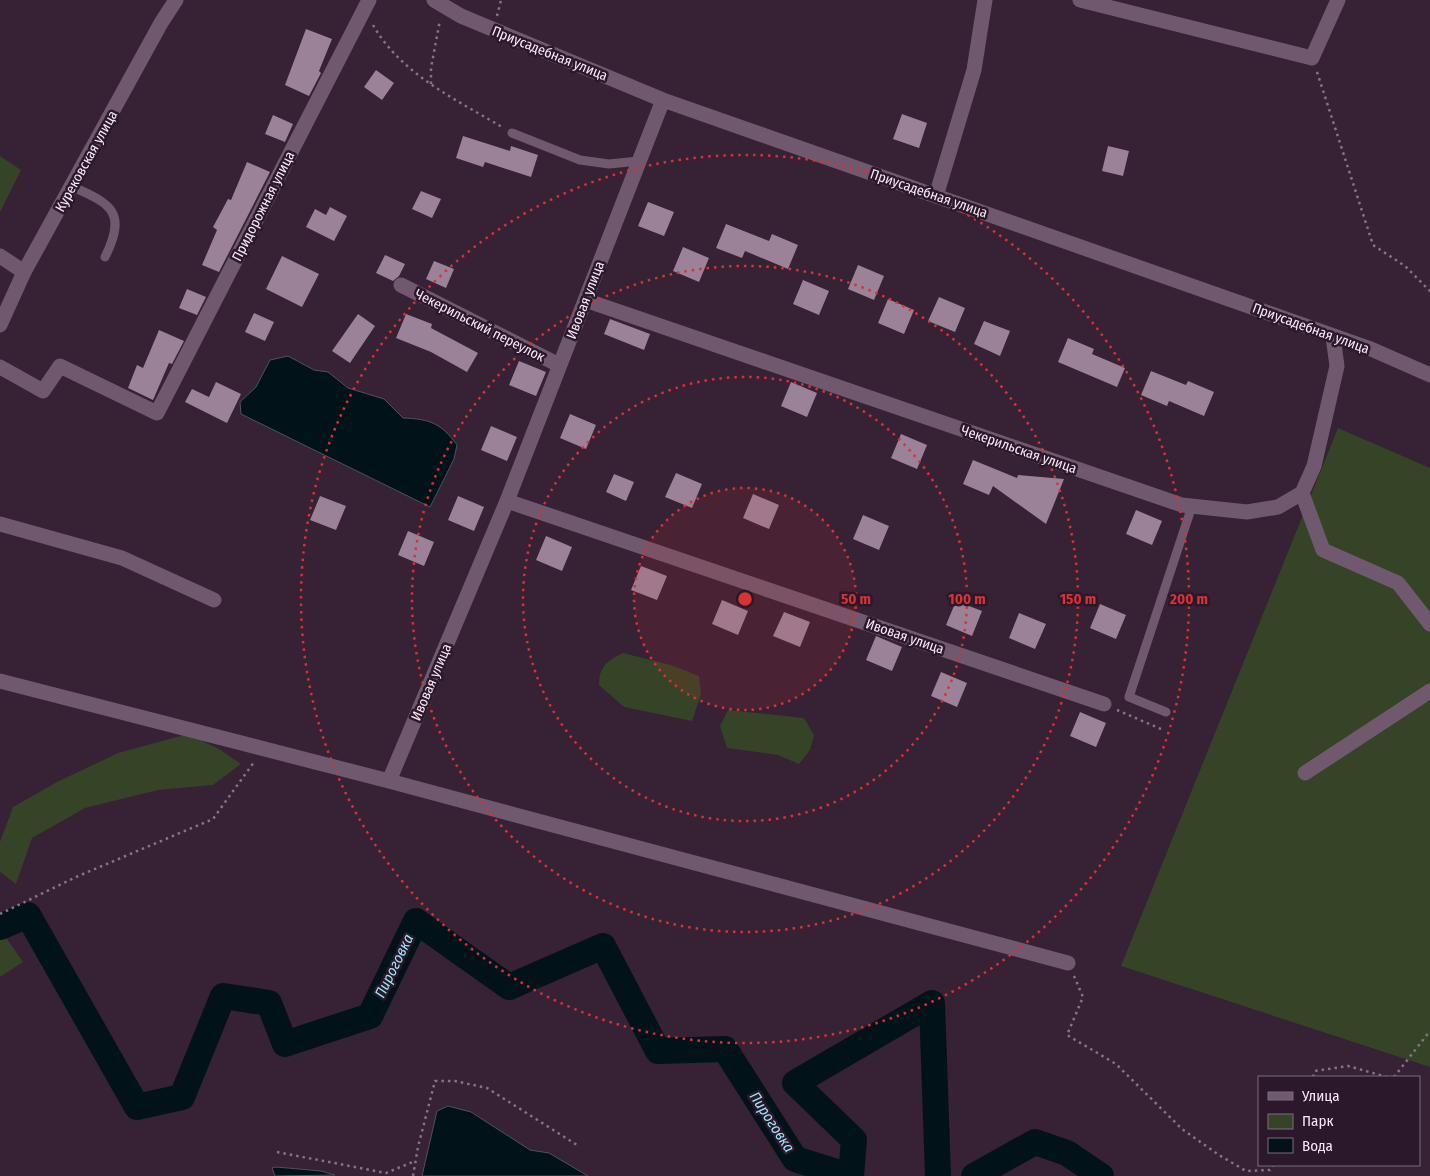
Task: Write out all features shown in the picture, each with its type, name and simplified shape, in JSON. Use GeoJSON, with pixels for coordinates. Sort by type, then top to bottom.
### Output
{"type":"FeatureCollection","features":[{"type":"Feature","properties":{"kind":"street","name":"Курековская улица"},"geometry":{"type":"LineString","coordinates":[[0,325],[24,272],[161,23],[176,0]]}},
{"type":"Feature","properties":{"kind":"street"},"geometry":{"type":"LineString","coordinates":[[936,196],[974,70],[985,0]]}},
{"type":"Feature","properties":{"kind":"street"},"geometry":{"type":"LineString","coordinates":[[1080,0],[1312,58],[1338,0]]}},
{"type":"Feature","properties":{"kind":"street","name":"Приусадебная улица"},"geometry":{"type":"LineString","coordinates":[[437,2],[461,16],[663,100],[1371,349],[1430,375]]}},
{"type":"Feature","properties":{"kind":"street","name":"Придорожная улица"},"geometry":{"type":"LineString","coordinates":[[0,367],[43,391],[60,366],[157,413],[366,5]]}},
{"type":"Feature","properties":{"kind":"street","name":"Ивовая улица"},"geometry":{"type":"LineString","coordinates":[[389,781],[507,500],[663,100]]}},
{"type":"Feature","properties":{"kind":"street"},"geometry":{"type":"LineString","coordinates":[[0,256],[24,272]]}},
{"type":"Feature","properties":{"kind":"street","name":"Чекерильский переулок"},"geometry":{"type":"LineString","coordinates":[[401,285],[560,365]]}},
{"type":"Feature","properties":{"kind":"street","name":"Чекерильская улица"},"geometry":{"type":"LineString","coordinates":[[585,300],[1182,505],[1247,512],[1278,507],[1302,493]]}},
{"type":"Feature","properties":{"kind":"street"},"geometry":{"type":"LineString","coordinates":[[1333,337],[1337,366],[1314,466],[1302,493],[1323,550],[1398,583],[1430,624]]}},
{"type":"Feature","properties":{"kind":"street","name":"Ивовая улица"},"geometry":{"type":"LineString","coordinates":[[507,500],[1104,704]]}},
{"type":"Feature","properties":{"kind":"street"},"geometry":{"type":"LineString","coordinates":[[0,524],[122,558],[214,600]]}},
{"type":"Feature","properties":{"kind":"street"},"geometry":{"type":"LineString","coordinates":[[0,681],[389,781],[1068,963]]}},
{"type":"Feature","properties":{"kind":"street"},"geometry":{"type":"LineString","coordinates":[[1305,772],[1430,691]]}},
{"type":"Feature","properties":{"kind":"lane"},"geometry":{"type":"LineString","coordinates":[[512,134],[580,160],[609,164],[639,161]]}},
{"type":"Feature","properties":{"kind":"lane"},"geometry":{"type":"LineString","coordinates":[[72,187],[104,200],[115,218],[114,238],[105,257]]}},
{"type":"Feature","properties":{"kind":"lane"},"geometry":{"type":"LineString","coordinates":[[1166,712],[1129,697],[1192,506]]}},
{"type":"Feature","properties":{"kind":"path"},"geometry":{"type":"LineString","coordinates":[[430,84],[431,68],[440,21],[437,2]]}},
{"type":"Feature","properties":{"kind":"path"},"geometry":{"type":"LineString","coordinates":[[366,5],[380,37],[420,78],[512,134]]}},
{"type":"Feature","properties":{"kind":"path"},"geometry":{"type":"LineString","coordinates":[[1312,58],[1373,245],[1405,266],[1430,291]]}},
{"type":"Feature","properties":{"kind":"path"},"geometry":{"type":"LineString","coordinates":[[1104,704],[1161,729]]}},
{"type":"Feature","properties":{"kind":"path"},"geometry":{"type":"LineString","coordinates":[[0,914],[76,877],[213,820],[263,750]]}},
{"type":"Feature","properties":{"kind":"path"},"geometry":{"type":"LineString","coordinates":[[1068,963],[1083,997],[1067,1035],[1116,1064],[1182,1129],[1219,1154],[1246,1171],[1270,1170],[1272,1166]]}},
{"type":"Feature","properties":{"kind":"path"},"geometry":{"type":"LineString","coordinates":[[1395,1076],[1430,1031]]}},
{"type":"Feature","properties":{"kind":"path"},"geometry":{"type":"LineString","coordinates":[[1313,1076],[1315,1071],[1348,1066],[1383,1076]]}},
{"type":"Feature","properties":{"kind":"path"},"geometry":{"type":"LineString","coordinates":[[413,1176],[435,1081],[455,1081],[487,1088],[577,1145]]}},
{"type":"Feature","properties":{"kind":"path"},"geometry":{"type":"LineString","coordinates":[[277,1152],[386,1173],[416,1161]]}},
{"type":"Feature","properties":{"kind":"green space"},"geometry":{"type":"Polygon","coordinates":[[[0,156],[21,170],[0,212],[0,156]]]}},
{"type":"Feature","properties":{"kind":"green space"},"geometry":{"type":"Polygon","coordinates":[[[1338,428],[1430,468],[1430,1067],[1121,966],[1338,428]]]}},
{"type":"Feature","properties":{"kind":"green space"},"geometry":{"type":"Polygon","coordinates":[[[623,653],[671,665],[699,676],[701,694],[692,721],[624,707],[599,685],[600,673],[605,665],[623,653]]]}},
{"type":"Feature","properties":{"kind":"green space"},"geometry":{"type":"Polygon","coordinates":[[[728,710],[804,718],[814,735],[810,750],[799,764],[778,755],[727,748],[720,726],[728,710]]]}},
{"type":"Feature","properties":{"kind":"green space"},"geometry":{"type":"Polygon","coordinates":[[[188,734],[219,749],[241,764],[213,785],[158,790],[85,808],[32,838],[16,884],[0,872],[0,842],[13,807],[57,782],[118,753],[188,734]]]}},
{"type":"Feature","properties":{"kind":"green space"},"geometry":{"type":"Polygon","coordinates":[[[0,929],[23,962],[0,977],[0,929]]]}},
{"type":"Feature","properties":{"kind":"water"},"geometry":{"type":"Polygon","coordinates":[[[288,356],[314,370],[328,372],[348,388],[384,399],[403,418],[428,421],[446,432],[457,445],[454,459],[430,507],[241,414],[240,402],[256,387],[270,360],[288,356]]]}},
{"type":"Feature","properties":{"kind":"water"},"geometry":{"type":"Polygon","coordinates":[[[448,1106],[471,1112],[530,1150],[549,1153],[588,1176],[422,1176],[437,1111],[448,1106]]]}},
{"type":"Feature","properties":{"kind":"water"},"geometry":{"type":"Polygon","coordinates":[[[272,1168],[321,1171],[335,1175],[275,1176],[272,1168]]]}},
{"type":"Feature","properties":{"kind":"building"},"geometry":{"type":"Polygon","coordinates":[[[306,29],[332,39],[319,71],[321,73],[309,96],[285,85],[306,29]]]}},
{"type":"Feature","properties":{"kind":"building"},"geometry":{"type":"Polygon","coordinates":[[[376,70],[394,83],[382,100],[364,87],[376,70]]]}},
{"type":"Feature","properties":{"kind":"building"},"geometry":{"type":"Polygon","coordinates":[[[902,114],[927,123],[919,148],[893,139],[902,114]]]}},
{"type":"Feature","properties":{"kind":"building"},"geometry":{"type":"Polygon","coordinates":[[[273,115],[293,124],[285,142],[265,134],[273,115]]]}},
{"type":"Feature","properties":{"kind":"building"},"geometry":{"type":"Polygon","coordinates":[[[463,136],[510,151],[511,146],[538,155],[531,177],[485,162],[483,167],[456,158],[463,136]]]}},
{"type":"Feature","properties":{"kind":"building"},"geometry":{"type":"Polygon","coordinates":[[[1108,146],[1129,151],[1123,176],[1102,171],[1108,146]]]}},
{"type":"Feature","properties":{"kind":"building"},"geometry":{"type":"Polygon","coordinates":[[[247,162],[270,172],[219,272],[202,265],[217,230],[213,227],[228,199],[231,200],[247,162]]]}},
{"type":"Feature","properties":{"kind":"building"},"geometry":{"type":"Polygon","coordinates":[[[421,191],[441,199],[432,218],[412,209],[421,191]]]}},
{"type":"Feature","properties":{"kind":"building"},"geometry":{"type":"Polygon","coordinates":[[[648,202],[674,212],[664,236],[638,226],[648,202]]]}},
{"type":"Feature","properties":{"kind":"building"},"geometry":{"type":"Polygon","coordinates":[[[330,207],[347,216],[334,241],[306,227],[315,209],[326,215],[330,207]]]}},
{"type":"Feature","properties":{"kind":"building"},"geometry":{"type":"Polygon","coordinates":[[[726,224],[769,241],[772,234],[798,245],[788,269],[745,251],[742,258],[716,248],[726,224]]]}},
{"type":"Feature","properties":{"kind":"building"},"geometry":{"type":"Polygon","coordinates":[[[683,247],[709,258],[699,282],[673,271],[683,247]]]}},
{"type":"Feature","properties":{"kind":"building"},"geometry":{"type":"Polygon","coordinates":[[[385,255],[405,264],[399,276],[393,281],[376,273],[385,255]]]}},
{"type":"Feature","properties":{"kind":"building"},"geometry":{"type":"Polygon","coordinates":[[[282,256],[319,274],[302,307],[266,289],[282,256]]]}},
{"type":"Feature","properties":{"kind":"building"},"geometry":{"type":"Polygon","coordinates":[[[434,261],[454,269],[446,288],[426,279],[434,261]]]}},
{"type":"Feature","properties":{"kind":"building"},"geometry":{"type":"Polygon","coordinates":[[[858,265],[884,276],[874,300],[848,289],[858,265]]]}},
{"type":"Feature","properties":{"kind":"building"},"geometry":{"type":"Polygon","coordinates":[[[803,280],[829,291],[819,315],[793,304],[803,280]]]}},
{"type":"Feature","properties":{"kind":"building"},"geometry":{"type":"Polygon","coordinates":[[[187,289],[206,297],[197,315],[179,308],[187,289]]]}},
{"type":"Feature","properties":{"kind":"building"},"geometry":{"type":"Polygon","coordinates":[[[939,297],[965,308],[955,332],[928,321],[939,297]]]}},
{"type":"Feature","properties":{"kind":"building"},"geometry":{"type":"Polygon","coordinates":[[[888,299],[914,310],[904,334],[878,323],[888,299]]]}},
{"type":"Feature","properties":{"kind":"building"},"geometry":{"type":"Polygon","coordinates":[[[254,313],[274,322],[265,341],[245,332],[254,313]]]}},
{"type":"Feature","properties":{"kind":"building"},"geometry":{"type":"Polygon","coordinates":[[[358,314],[375,326],[350,363],[332,351],[358,314]]]}},
{"type":"Feature","properties":{"kind":"building"},"geometry":{"type":"Polygon","coordinates":[[[406,314],[432,324],[431,328],[478,353],[467,372],[431,352],[396,338],[406,314]]]}},
{"type":"Feature","properties":{"kind":"building"},"geometry":{"type":"Polygon","coordinates":[[[610,319],[650,334],[644,350],[604,334],[610,319]]]}},
{"type":"Feature","properties":{"kind":"building"},"geometry":{"type":"Polygon","coordinates":[[[984,321],[1010,331],[1000,356],[974,344],[984,321]]]}},
{"type":"Feature","properties":{"kind":"building"},"geometry":{"type":"Polygon","coordinates":[[[159,330],[184,341],[172,364],[169,363],[153,400],[128,388],[137,365],[143,368],[159,330]]]}},
{"type":"Feature","properties":{"kind":"building"},"geometry":{"type":"Polygon","coordinates":[[[1068,338],[1094,349],[1092,354],[1125,368],[1117,387],[1058,362],[1068,338]]]}},
{"type":"Feature","properties":{"kind":"building"},"geometry":{"type":"Polygon","coordinates":[[[519,361],[546,372],[536,396],[509,385],[519,361]]]}},
{"type":"Feature","properties":{"kind":"building"},"geometry":{"type":"Polygon","coordinates":[[[1151,371],[1186,385],[1188,381],[1214,392],[1204,416],[1169,401],[1167,406],[1141,395],[1151,371]]]}},
{"type":"Feature","properties":{"kind":"building"},"geometry":{"type":"Polygon","coordinates":[[[216,382],[241,394],[227,423],[185,402],[192,389],[209,397],[216,382]]]}},
{"type":"Feature","properties":{"kind":"building"},"geometry":{"type":"Polygon","coordinates":[[[791,382],[817,393],[807,417],[781,406],[791,382]]]}},
{"type":"Feature","properties":{"kind":"building"},"geometry":{"type":"Polygon","coordinates":[[[570,414],[596,425],[586,449],[560,438],[570,414]]]}},
{"type":"Feature","properties":{"kind":"building"},"geometry":{"type":"Polygon","coordinates":[[[491,426],[517,437],[507,461],[481,450],[491,426]]]}},
{"type":"Feature","properties":{"kind":"building"},"geometry":{"type":"Polygon","coordinates":[[[901,434],[927,445],[917,469],[891,458],[901,434]]]}},
{"type":"Feature","properties":{"kind":"building"},"geometry":{"type":"Polygon","coordinates":[[[973,460],[1017,478],[1018,475],[1064,479],[1046,524],[993,486],[989,495],[963,484],[973,460]]]}},
{"type":"Feature","properties":{"kind":"building"},"geometry":{"type":"Polygon","coordinates":[[[676,473],[702,484],[692,508],[665,497],[676,473]]]}},
{"type":"Feature","properties":{"kind":"building"},"geometry":{"type":"Polygon","coordinates":[[[614,474],[634,482],[626,501],[606,492],[614,474]]]}},
{"type":"Feature","properties":{"kind":"building"},"geometry":{"type":"Polygon","coordinates":[[[753,494],[779,505],[769,529],[743,518],[753,494]]]}},
{"type":"Feature","properties":{"kind":"building"},"geometry":{"type":"Polygon","coordinates":[[[320,496],[346,506],[336,530],[310,520],[320,496]]]}},
{"type":"Feature","properties":{"kind":"building"},"geometry":{"type":"Polygon","coordinates":[[[458,496],[484,507],[474,531],[448,520],[458,496]]]}},
{"type":"Feature","properties":{"kind":"building"},"geometry":{"type":"Polygon","coordinates":[[[1136,510],[1162,521],[1152,545],[1126,534],[1136,510]]]}},
{"type":"Feature","properties":{"kind":"building"},"geometry":{"type":"Polygon","coordinates":[[[863,515],[889,526],[879,550],[853,539],[863,515]]]}},
{"type":"Feature","properties":{"kind":"building"},"geometry":{"type":"Polygon","coordinates":[[[408,531],[434,542],[424,566],[398,555],[408,531]]]}},
{"type":"Feature","properties":{"kind":"building"},"geometry":{"type":"Polygon","coordinates":[[[546,536],[572,547],[562,571],[536,560],[546,536]]]}},
{"type":"Feature","properties":{"kind":"building"},"geometry":{"type":"Polygon","coordinates":[[[641,566],[667,576],[657,600],[631,590],[641,566]]]}},
{"type":"Feature","properties":{"kind":"building"},"geometry":{"type":"Polygon","coordinates":[[[722,600],[748,611],[738,635],[712,624],[722,600]]]}},
{"type":"Feature","properties":{"kind":"building"},"geometry":{"type":"Polygon","coordinates":[[[956,601],[982,611],[972,636],[946,625],[956,601]]]}},
{"type":"Feature","properties":{"kind":"building"},"geometry":{"type":"Polygon","coordinates":[[[1100,604],[1126,615],[1116,639],[1090,628],[1100,604]]]}},
{"type":"Feature","properties":{"kind":"building"},"geometry":{"type":"Polygon","coordinates":[[[784,612],[810,622],[800,647],[773,636],[784,612]]]}},
{"type":"Feature","properties":{"kind":"building"},"geometry":{"type":"Polygon","coordinates":[[[1019,613],[1046,624],[1035,649],[1009,638],[1019,613]]]}},
{"type":"Feature","properties":{"kind":"building"},"geometry":{"type":"Polygon","coordinates":[[[876,636],[902,647],[892,671],[866,660],[876,636]]]}},
{"type":"Feature","properties":{"kind":"building"},"geometry":{"type":"Polygon","coordinates":[[[941,672],[967,683],[957,707],[931,696],[941,672]]]}},
{"type":"Feature","properties":{"kind":"building"},"geometry":{"type":"Polygon","coordinates":[[[1080,712],[1106,723],[1096,747],[1070,736],[1080,712]]]}},
{"type":"Feature","properties":{"kind":"waterway","name":"Пироговка"},"geometry":{"type":"LineString","coordinates":[[0,927],[28,915],[137,1107],[182,1097],[223,996],[269,1003],[285,1044],[370,1016],[416,921],[509,987],[603,946],[658,1051],[725,1049],[795,1159],[849,1176]]}},
{"type":"Feature","properties":{"kind":"waterway","name":"Пироговка"},"geometry":{"type":"LineString","coordinates":[[851,1176],[854,1140],[795,1083],[932,1003],[938,1176]]}},
{"type":"Feature","properties":{"kind":"waterway","name":"Пироговка"},"geometry":{"type":"LineString","coordinates":[[974,1176],[1035,1142],[1067,1153],[1101,1176]]}}]}
